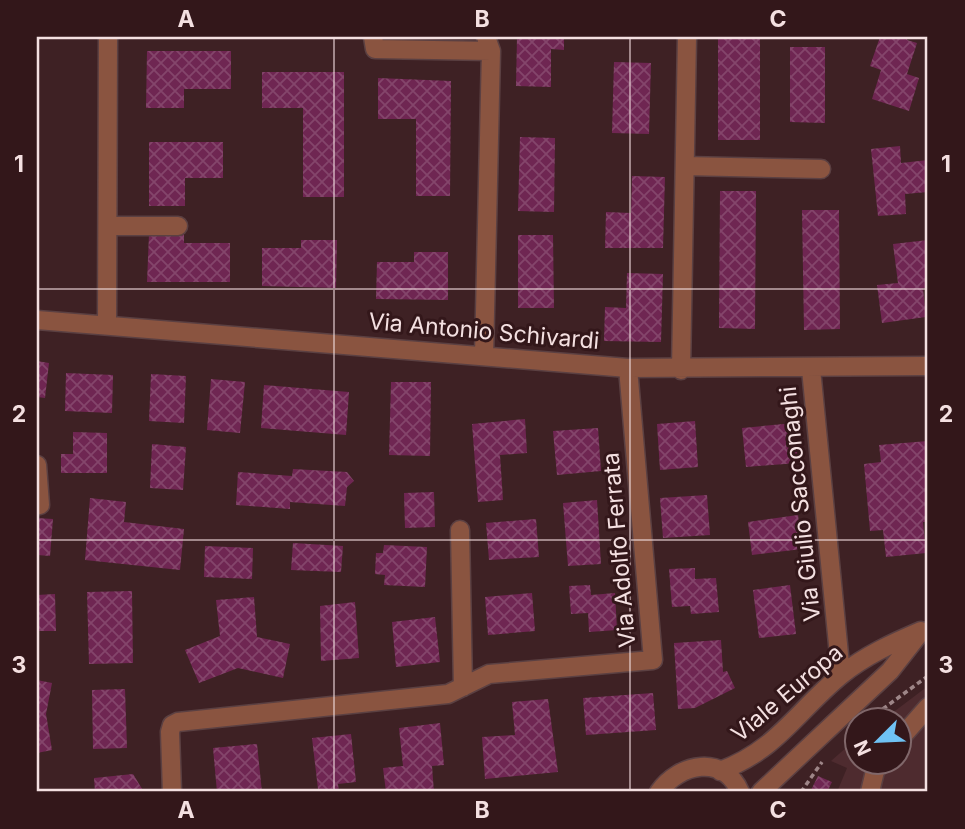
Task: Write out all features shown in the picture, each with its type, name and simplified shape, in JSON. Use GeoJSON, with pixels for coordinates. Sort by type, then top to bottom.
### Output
{"type":"FeatureCollection","features":[{"type":"Feature","properties":{"kind":"street"},"geometry":{"type":"LineString","coordinates":[[107,325],[108,37]]}},
{"type":"Feature","properties":{"kind":"street"},"geometry":{"type":"LineString","coordinates":[[373,37],[374,49],[489,44],[484,356]]}},
{"type":"Feature","properties":{"kind":"street"},"geometry":{"type":"LineString","coordinates":[[681,370],[687,37]]}},
{"type":"Feature","properties":{"kind":"street"},"geometry":{"type":"LineString","coordinates":[[685,166],[821,169]]}},
{"type":"Feature","properties":{"kind":"street"},"geometry":{"type":"LineString","coordinates":[[108,226],[178,226]]}},
{"type":"Feature","properties":{"kind":"street","name":"Via Antonio Schivardi"},"geometry":{"type":"LineString","coordinates":[[37,320],[628,368],[681,370],[928,366]]}},
{"type":"Feature","properties":{"kind":"street","name":"Via Adolfo Ferrata"},"geometry":{"type":"LineString","coordinates":[[172,792],[170,732],[172,725],[177,722],[448,694],[489,674],[653,660],[628,368]]}},
{"type":"Feature","properties":{"kind":"street","name":"Via Giulio Sacconaghi"},"geometry":{"type":"LineString","coordinates":[[811,369],[841,675]]}},
{"type":"Feature","properties":{"kind":"street"},"geometry":{"type":"LineString","coordinates":[[37,465],[40,505]]}},
{"type":"Feature","properties":{"kind":"street"},"geometry":{"type":"LineString","coordinates":[[460,530],[463,687]]}},
{"type":"Feature","properties":{"kind":"street","name":"Viale Europa"},"geometry":{"type":"LineString","coordinates":[[720,771],[763,750],[841,675],[876,651],[925,627]]}},
{"type":"Feature","properties":{"kind":"street","name":"Viale Europa"},"geometry":{"type":"LineString","coordinates":[[761,792],[891,671],[925,627]]}},
{"type":"Feature","properties":{"kind":"street"},"geometry":{"type":"LineString","coordinates":[[912,725],[928,707]]}},
{"type":"Feature","properties":{"kind":"street","name":"Viale Europa"},"geometry":{"type":"LineString","coordinates":[[659,792],[671,777],[690,767],[700,766],[720,771],[731,778],[740,792]]}},
{"type":"Feature","properties":{"kind":"path"},"geometry":{"type":"LineString","coordinates":[[886,706],[928,676]]}},
{"type":"Feature","properties":{"kind":"shaded area"},"geometry":{"type":"Polygon","coordinates":[[[928,686],[928,792],[837,792],[844,776],[912,776],[912,706],[902,706],[928,686]]]}},
{"type":"Feature","properties":{"kind":"shaded area"},"geometry":{"type":"Polygon","coordinates":[[[842,751],[842,766],[831,761],[842,751]]]}},
{"type":"Feature","properties":{"kind":"building"},"geometry":{"type":"Polygon","coordinates":[[[517,37],[564,37],[564,50],[551,49],[551,87],[516,86],[517,37]]]}},
{"type":"Feature","properties":{"kind":"building"},"geometry":{"type":"Polygon","coordinates":[[[718,37],[760,37],[760,140],[718,140],[718,37]]]}},
{"type":"Feature","properties":{"kind":"building"},"geometry":{"type":"Polygon","coordinates":[[[880,37],[908,37],[907,40],[917,43],[907,74],[919,78],[909,111],[872,99],[881,70],[870,66],[880,37]]]}},
{"type":"Feature","properties":{"kind":"building"},"geometry":{"type":"Polygon","coordinates":[[[790,47],[825,47],[825,123],[790,122],[790,47]]]}},
{"type":"Feature","properties":{"kind":"building"},"geometry":{"type":"Polygon","coordinates":[[[147,51],[231,51],[231,89],[184,89],[184,108],[146,108],[147,51]]]}},
{"type":"Feature","properties":{"kind":"building"},"geometry":{"type":"Polygon","coordinates":[[[614,62],[651,63],[649,134],[612,133],[614,62]]]}},
{"type":"Feature","properties":{"kind":"building"},"geometry":{"type":"Polygon","coordinates":[[[262,72],[344,72],[344,197],[303,197],[303,108],[262,108],[262,72]]]}},
{"type":"Feature","properties":{"kind":"building"},"geometry":{"type":"Polygon","coordinates":[[[378,78],[451,81],[450,196],[416,196],[416,119],[378,119],[378,78]]]}},
{"type":"Feature","properties":{"kind":"building"},"geometry":{"type":"Polygon","coordinates":[[[520,137],[555,138],[554,212],[518,211],[520,137]]]}},
{"type":"Feature","properties":{"kind":"building"},"geometry":{"type":"Polygon","coordinates":[[[149,142],[223,142],[223,178],[185,178],[185,206],[149,206],[149,142]]]}},
{"type":"Feature","properties":{"kind":"building"},"geometry":{"type":"Polygon","coordinates":[[[900,146],[901,163],[928,160],[928,192],[905,194],[906,214],[878,216],[871,149],[900,146]]]}},
{"type":"Feature","properties":{"kind":"building"},"geometry":{"type":"Polygon","coordinates":[[[632,176],[665,177],[663,248],[605,248],[606,212],[631,213],[632,176]]]}},
{"type":"Feature","properties":{"kind":"building"},"geometry":{"type":"Polygon","coordinates":[[[720,191],[756,191],[755,329],[719,328],[720,191]]]}},
{"type":"Feature","properties":{"kind":"building"},"geometry":{"type":"Polygon","coordinates":[[[802,210],[839,210],[840,329],[804,330],[802,210]]]}},
{"type":"Feature","properties":{"kind":"building"},"geometry":{"type":"Polygon","coordinates":[[[149,234],[184,234],[184,243],[230,243],[230,282],[147,282],[149,234]]]}},
{"type":"Feature","properties":{"kind":"building"},"geometry":{"type":"Polygon","coordinates":[[[518,235],[553,235],[554,308],[518,308],[518,235]]]}},
{"type":"Feature","properties":{"kind":"building"},"geometry":{"type":"Polygon","coordinates":[[[301,240],[337,240],[336,288],[262,286],[262,248],[301,248],[301,240]]]}},
{"type":"Feature","properties":{"kind":"building"},"geometry":{"type":"Polygon","coordinates":[[[928,240],[928,288],[923,288],[926,317],[882,323],[877,285],[898,283],[893,244],[928,240]]]}},
{"type":"Feature","properties":{"kind":"building"},"geometry":{"type":"Polygon","coordinates":[[[414,252],[448,252],[448,300],[376,299],[377,262],[414,262],[414,252]]]}},
{"type":"Feature","properties":{"kind":"building"},"geometry":{"type":"Polygon","coordinates":[[[627,273],[663,274],[661,342],[604,341],[605,307],[626,308],[627,273]]]}},
{"type":"Feature","properties":{"kind":"building"},"geometry":{"type":"Polygon","coordinates":[[[37,361],[49,363],[45,398],[37,397],[37,361]]]}},
{"type":"Feature","properties":{"kind":"building"},"geometry":{"type":"Polygon","coordinates":[[[66,373],[113,375],[112,413],[65,411],[66,373]]]}},
{"type":"Feature","properties":{"kind":"building"},"geometry":{"type":"Polygon","coordinates":[[[151,374],[186,376],[184,423],[149,421],[151,374]]]}},
{"type":"Feature","properties":{"kind":"building"},"geometry":{"type":"Polygon","coordinates":[[[211,379],[245,382],[240,433],[207,430],[211,379]]]}},
{"type":"Feature","properties":{"kind":"building"},"geometry":{"type":"Polygon","coordinates":[[[391,382],[431,382],[430,456],[389,455],[391,382]]]}},
{"type":"Feature","properties":{"kind":"building"},"geometry":{"type":"Polygon","coordinates":[[[264,385],[349,392],[346,435],[261,428],[264,385]]]}},
{"type":"Feature","properties":{"kind":"building"},"geometry":{"type":"Polygon","coordinates":[[[525,419],[527,453],[500,455],[503,500],[478,502],[472,424],[525,419]]]}},
{"type":"Feature","properties":{"kind":"building"},"geometry":{"type":"Polygon","coordinates":[[[695,421],[698,467],[660,470],[657,424],[695,421]]]}},
{"type":"Feature","properties":{"kind":"building"},"geometry":{"type":"Polygon","coordinates":[[[794,423],[798,463],[746,467],[742,428],[794,423]]]}},
{"type":"Feature","properties":{"kind":"building"},"geometry":{"type":"Polygon","coordinates":[[[598,428],[601,471],[557,475],[553,431],[598,428]]]}},
{"type":"Feature","properties":{"kind":"building"},"geometry":{"type":"Polygon","coordinates":[[[73,432],[107,433],[107,473],[61,473],[61,454],[73,454],[73,432]]]}},
{"type":"Feature","properties":{"kind":"building"},"geometry":{"type":"Polygon","coordinates":[[[928,441],[928,522],[923,522],[926,553],[886,557],[883,530],[870,531],[864,464],[881,462],[879,445],[928,441]]]}},
{"type":"Feature","properties":{"kind":"building"},"geometry":{"type":"Polygon","coordinates":[[[152,444],[186,447],[183,490],[150,488],[152,444]]]}},
{"type":"Feature","properties":{"kind":"building"},"geometry":{"type":"Polygon","coordinates":[[[293,469],[347,472],[354,481],[347,487],[345,506],[290,502],[290,509],[236,505],[238,472],[292,476],[293,469]]]}},
{"type":"Feature","properties":{"kind":"building"},"geometry":{"type":"Polygon","coordinates":[[[434,492],[435,527],[405,528],[404,493],[434,492]]]}},
{"type":"Feature","properties":{"kind":"building"},"geometry":{"type":"Polygon","coordinates":[[[707,495],[710,535],[663,538],[660,498],[707,495]]]}},
{"type":"Feature","properties":{"kind":"building"},"geometry":{"type":"Polygon","coordinates":[[[90,498],[126,502],[124,522],[184,529],[180,570],[85,560],[90,498]]]}},
{"type":"Feature","properties":{"kind":"building"},"geometry":{"type":"Polygon","coordinates":[[[597,500],[601,564],[568,566],[563,503],[597,500]]]}},
{"type":"Feature","properties":{"kind":"building"},"geometry":{"type":"Polygon","coordinates":[[[798,515],[802,549],[752,555],[748,522],[798,515]]]}},
{"type":"Feature","properties":{"kind":"building"},"geometry":{"type":"Polygon","coordinates":[[[37,518],[53,519],[50,556],[37,555],[37,518]]]}},
{"type":"Feature","properties":{"kind":"building"},"geometry":{"type":"Polygon","coordinates":[[[536,519],[539,557],[489,560],[486,523],[536,519]]]}},
{"type":"Feature","properties":{"kind":"building"},"geometry":{"type":"Polygon","coordinates":[[[293,543],[343,546],[341,572],[291,570],[293,543]]]}},
{"type":"Feature","properties":{"kind":"building"},"geometry":{"type":"Polygon","coordinates":[[[384,545],[427,547],[425,587],[384,585],[385,575],[375,574],[376,553],[383,553],[384,545]]]}},
{"type":"Feature","properties":{"kind":"building"},"geometry":{"type":"Polygon","coordinates":[[[205,546],[253,548],[252,579],[204,577],[205,546]]]}},
{"type":"Feature","properties":{"kind":"building"},"geometry":{"type":"Polygon","coordinates":[[[695,568],[695,579],[716,578],[719,612],[691,614],[690,606],[672,607],[669,569],[695,568]]]}},
{"type":"Feature","properties":{"kind":"building"},"geometry":{"type":"Polygon","coordinates":[[[590,585],[591,595],[615,593],[617,630],[589,632],[588,613],[571,614],[569,586],[590,585]]]}},
{"type":"Feature","properties":{"kind":"building"},"geometry":{"type":"Polygon","coordinates":[[[790,585],[796,634],[759,638],[753,590],[790,585]]]}},
{"type":"Feature","properties":{"kind":"building"},"geometry":{"type":"Polygon","coordinates":[[[132,591],[133,663],[89,664],[87,592],[132,591]]]}},
{"type":"Feature","properties":{"kind":"building"},"geometry":{"type":"Polygon","coordinates":[[[532,593],[535,631],[488,635],[485,597],[532,593]]]}},
{"type":"Feature","properties":{"kind":"building"},"geometry":{"type":"Polygon","coordinates":[[[55,594],[56,631],[37,631],[37,595],[55,594]]]}},
{"type":"Feature","properties":{"kind":"building"},"geometry":{"type":"Polygon","coordinates":[[[254,597],[257,637],[290,644],[283,678],[238,668],[199,683],[185,650],[220,636],[216,600],[254,597]]]}},
{"type":"Feature","properties":{"kind":"building"},"geometry":{"type":"Polygon","coordinates":[[[355,602],[359,658],[321,661],[320,606],[355,602]]]}},
{"type":"Feature","properties":{"kind":"building"},"geometry":{"type":"Polygon","coordinates":[[[435,617],[440,662],[396,667],[392,622],[435,617]]]}},
{"type":"Feature","properties":{"kind":"building"},"geometry":{"type":"Polygon","coordinates":[[[721,640],[723,672],[727,671],[735,688],[695,708],[678,709],[674,643],[721,640]]]}},
{"type":"Feature","properties":{"kind":"building"},"geometry":{"type":"Polygon","coordinates":[[[37,680],[52,683],[46,714],[52,750],[37,753],[37,680]]]}},
{"type":"Feature","properties":{"kind":"building"},"geometry":{"type":"Polygon","coordinates":[[[125,689],[127,748],[93,749],[92,690],[125,689]]]}},
{"type":"Feature","properties":{"kind":"building"},"geometry":{"type":"Polygon","coordinates":[[[653,693],[656,730],[586,735],[583,698],[653,693]]]}},
{"type":"Feature","properties":{"kind":"building"},"geometry":{"type":"Polygon","coordinates":[[[548,699],[558,772],[485,779],[482,737],[515,735],[512,702],[548,699]]]}},
{"type":"Feature","properties":{"kind":"building"},"geometry":{"type":"Polygon","coordinates":[[[440,723],[444,765],[432,766],[434,792],[386,792],[383,768],[403,766],[399,728],[440,723]]]}},
{"type":"Feature","properties":{"kind":"building"},"geometry":{"type":"Polygon","coordinates":[[[351,734],[356,782],[338,784],[339,792],[301,792],[318,789],[312,738],[351,734]]]}},
{"type":"Feature","properties":{"kind":"building"},"geometry":{"type":"Polygon","coordinates":[[[257,744],[262,792],[217,792],[213,748],[257,744]]]}},
{"type":"Feature","properties":{"kind":"building"},"geometry":{"type":"Polygon","coordinates":[[[133,774],[144,792],[95,792],[94,778],[133,774]]]}},
{"type":"Feature","properties":{"kind":"building"},"geometry":{"type":"Polygon","coordinates":[[[818,776],[832,782],[827,792],[811,790],[818,776]]]}}]}
